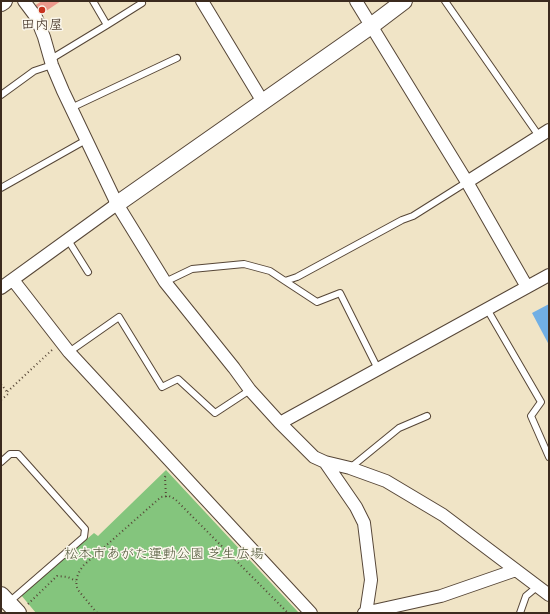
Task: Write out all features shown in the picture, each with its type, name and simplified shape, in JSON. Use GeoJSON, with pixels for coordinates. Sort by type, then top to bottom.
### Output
{"type":"FeatureCollection","features":[{"type":"Feature","properties":{"kind":"street"},"geometry":{"type":"LineString","coordinates":[[24,1],[36,17],[44,37],[51,62],[71,108],[117,204],[165,282],[250,390],[280,424],[314,457],[325,462],[350,468],[386,481],[443,516],[549,595]]}},
{"type":"Feature","properties":{"kind":"street"},"geometry":{"type":"LineString","coordinates":[[202,1],[263,102]]}},
{"type":"Feature","properties":{"kind":"street"},"geometry":{"type":"LineString","coordinates":[[356,1],[467,182],[527,287]]}},
{"type":"Feature","properties":{"kind":"street"},"geometry":{"type":"LineString","coordinates":[[1,288],[117,204],[371,26],[404,1]]}},
{"type":"Feature","properties":{"kind":"street"},"geometry":{"type":"LineString","coordinates":[[467,182],[544,133]]}},
{"type":"Feature","properties":{"kind":"street"},"geometry":{"type":"LineString","coordinates":[[280,424],[549,275]]}},
{"type":"Feature","properties":{"kind":"street"},"geometry":{"type":"LineString","coordinates":[[13,280],[69,352],[311,613]]}},
{"type":"Feature","properties":{"kind":"street"},"geometry":{"type":"LineString","coordinates":[[325,462],[356,507],[364,524],[371,580],[366,613],[440,596],[516,570]]}},
{"type":"Feature","properties":{"kind":"lane"},"geometry":{"type":"LineString","coordinates":[[92,1],[107,25]]}},
{"type":"Feature","properties":{"kind":"lane"},"geometry":{"type":"LineString","coordinates":[[445,1],[544,133]]}},
{"type":"Feature","properties":{"kind":"lane"},"geometry":{"type":"LineString","coordinates":[[1,95],[34,71],[51,62],[142,2]]}},
{"type":"Feature","properties":{"kind":"lane"},"geometry":{"type":"LineString","coordinates":[[71,108],[177,58]]}},
{"type":"Feature","properties":{"kind":"lane"},"geometry":{"type":"LineString","coordinates":[[1,188],[86,140]]}},
{"type":"Feature","properties":{"kind":"lane"},"geometry":{"type":"LineString","coordinates":[[284,281],[298,277],[412,216],[467,182]]}},
{"type":"Feature","properties":{"kind":"lane"},"geometry":{"type":"LineString","coordinates":[[68,240],[88,272]]}},
{"type":"Feature","properties":{"kind":"lane"},"geometry":{"type":"LineString","coordinates":[[165,282],[192,269],[244,264],[270,271],[317,302],[340,293],[378,369]]}},
{"type":"Feature","properties":{"kind":"lane"},"geometry":{"type":"LineString","coordinates":[[487,309],[541,402],[531,416],[549,457]]}},
{"type":"Feature","properties":{"kind":"lane"},"geometry":{"type":"LineString","coordinates":[[69,352],[118,317],[162,387],[178,379],[214,413],[250,390]]}},
{"type":"Feature","properties":{"kind":"lane"},"geometry":{"type":"LineString","coordinates":[[350,468],[399,428],[427,416]]}},
{"type":"Feature","properties":{"kind":"lane"},"geometry":{"type":"LineString","coordinates":[[1,462],[10,454],[18,454],[85,530],[84,537],[13,604]]}},
{"type":"Feature","properties":{"kind":"lane"},"geometry":{"type":"LineString","coordinates":[[520,613],[526,596],[538,586]]}},
{"type":"Feature","properties":{"kind":"path"},"geometry":{"type":"LineString","coordinates":[[1,400],[8,394],[7,392],[55,347]]}},
{"type":"Feature","properties":{"kind":"path"},"geometry":{"type":"LineString","coordinates":[[1,384],[7,392]]}},
{"type":"Feature","properties":{"kind":"path"},"geometry":{"type":"LineString","coordinates":[[165,477],[166,497]]}},
{"type":"Feature","properties":{"kind":"path"},"geometry":{"type":"LineString","coordinates":[[97,613],[78,590],[76,581],[79,571],[161,497],[169,496],[175,499],[288,613]]}},
{"type":"Feature","properties":{"kind":"path"},"geometry":{"type":"LineString","coordinates":[[13,604],[57,576],[68,577],[76,581]]}},
{"type":"Feature","properties":{"kind":"green space","name":"松本市あがた運動公園 芝生広場"},"geometry":{"type":"Polygon","coordinates":[[[166,470],[299,613],[36,613],[21,595],[94,533],[98,536],[166,470]]]}},
{"type":"Feature","properties":{"kind":"water"},"geometry":{"type":"Polygon","coordinates":[[[549,304],[549,345],[532,313],[549,304]]]}},
{"type":"Feature","properties":{"kind":"building","name":"田内屋"},"geometry":{"type":"Polygon","coordinates":[[[42,1],[61,1],[40,15],[34,6],[42,1]]]}},
{"type":"Feature","properties":{"kind":"place","name":"田内屋"},"geometry":{"type":"Point","coordinates":[42,10]}}]}
